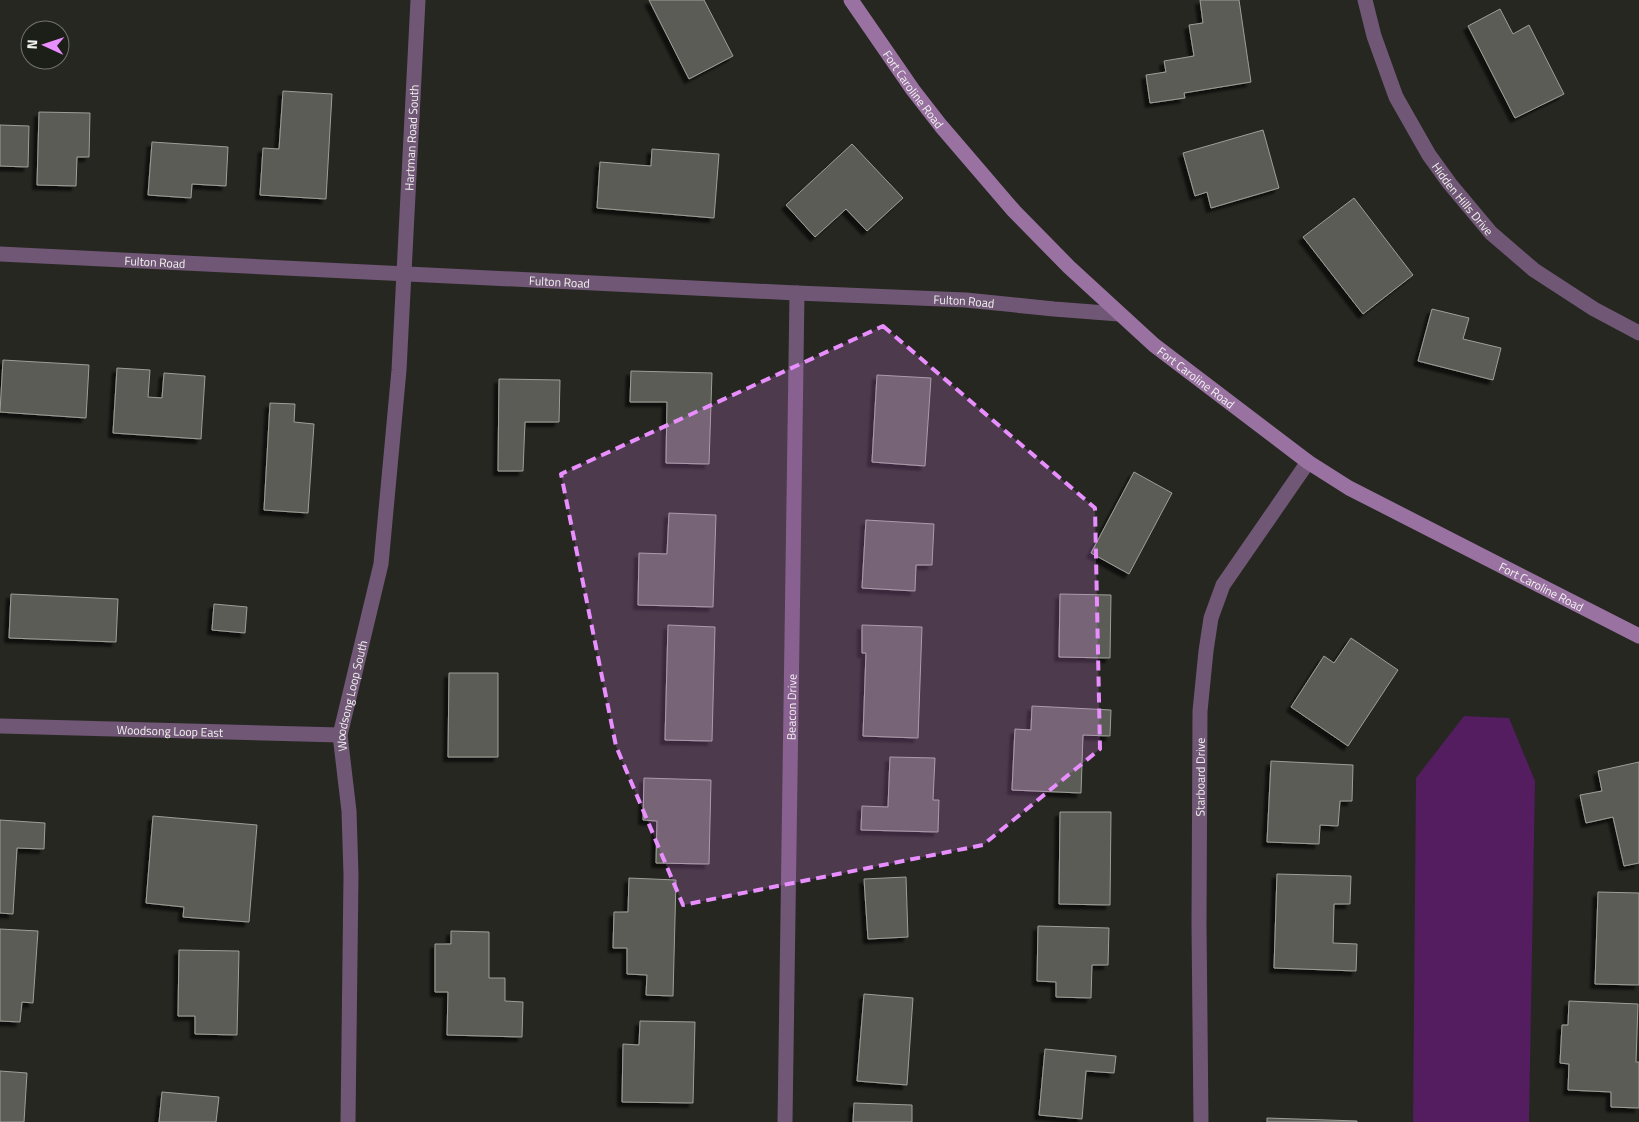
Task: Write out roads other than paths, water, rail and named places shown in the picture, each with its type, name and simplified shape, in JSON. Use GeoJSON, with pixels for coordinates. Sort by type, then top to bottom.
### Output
{"type":"FeatureCollection","features":[{"type":"Feature","properties":{"kind":"street","name":"Hartman Road South"},"geometry":{"type":"LineString","coordinates":[[403,274],[418,0]]}},
{"type":"Feature","properties":{"kind":"street","name":"Fort Caroline Road"},"geometry":{"type":"LineString","coordinates":[[851,0],[913,90],[941,126],[1014,211],[1069,267],[1154,345],[1308,462],[1349,488],[1639,636]]}},
{"type":"Feature","properties":{"kind":"street","name":"Hidden Hills Drive"},"geometry":{"type":"LineString","coordinates":[[1365,0],[1374,36],[1396,97],[1430,155],[1450,184],[1491,233],[1534,270],[1594,309],[1639,333]]}},
{"type":"Feature","properties":{"kind":"street","name":"Fulton Road"},"geometry":{"type":"LineString","coordinates":[[0,254],[966,300],[1119,314]]}},
{"type":"Feature","properties":{"kind":"street","name":"Woodsong Loop South"},"geometry":{"type":"LineString","coordinates":[[348,1122],[352,875],[350,811],[340,735],[381,564],[399,370],[403,274]]}},
{"type":"Feature","properties":{"kind":"street","name":"Beacon Drive"},"geometry":{"type":"LineString","coordinates":[[785,1122],[798,293]]}},
{"type":"Feature","properties":{"kind":"street","name":"Starboard Drive"},"geometry":{"type":"LineString","coordinates":[[1201,1122],[1199,924],[1200,711],[1211,618],[1223,585],[1308,462]]}},
{"type":"Feature","properties":{"kind":"street","name":"Woodsong Loop East"},"geometry":{"type":"LineString","coordinates":[[0,726],[340,735]]}}]}
